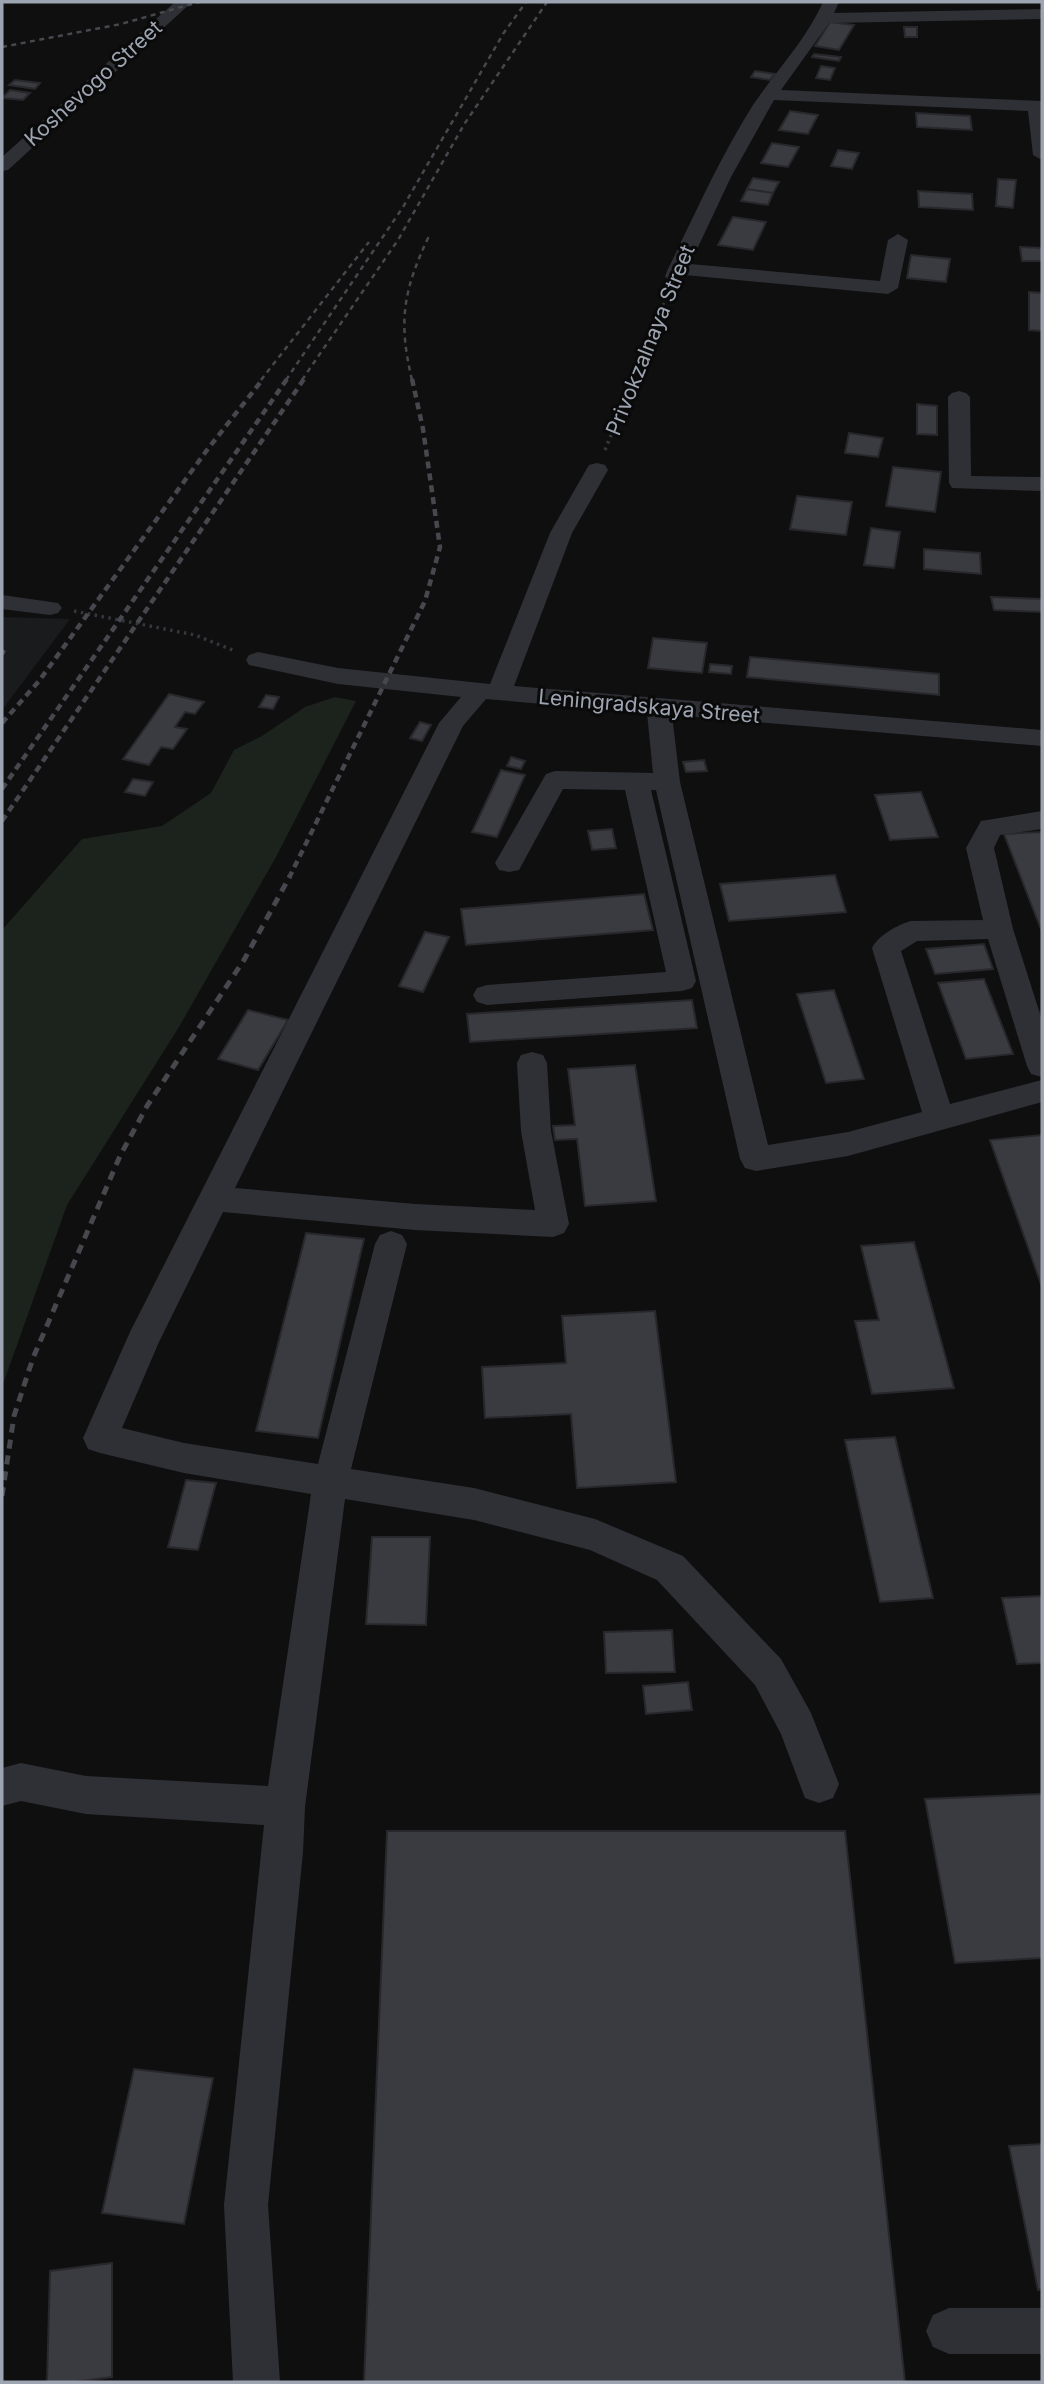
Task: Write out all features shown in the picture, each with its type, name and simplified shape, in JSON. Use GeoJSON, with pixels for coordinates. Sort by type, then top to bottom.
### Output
{"type":"FeatureCollection","features":[{"type":"Feature","properties":{"kind":"street","name":"Koshevogo Street"},"geometry":{"type":"LineString","coordinates":[[2,166],[142,37],[184,2]]}},
{"type":"Feature","properties":{"kind":"street"},"geometry":{"type":"LineString","coordinates":[[828,10],[1042,14]]}},
{"type":"Feature","properties":{"kind":"street","name":"Privokzalnaya Street"},"geometry":{"type":"LineString","coordinates":[[677,272],[712,192],[769,95],[828,10]]}},
{"type":"Feature","properties":{"kind":"street"},"geometry":{"type":"LineString","coordinates":[[769,95],[1039,106],[1042,155]]}},
{"type":"Feature","properties":{"kind":"street"},"geometry":{"type":"LineString","coordinates":[[677,272],[888,288],[898,240]]}},
{"type":"Feature","properties":{"kind":"street"},"geometry":{"type":"LineString","coordinates":[[959,397],[960,483],[1042,484]]}},
{"type":"Feature","properties":{"kind":"street"},"geometry":{"type":"LineString","coordinates":[[597,470],[561,533],[489,692],[452,723],[142,1342],[100,1438],[184,1458],[474,1504],[595,1535],[670,1569],[768,1672],[797,1726],[819,1784]]}},
{"type":"Feature","properties":{"kind":"street"},"geometry":{"type":"LineString","coordinates":[[2,603],[50,608]]}},
{"type":"Feature","properties":{"kind":"street","name":"Leningradskaya Street"},"geometry":{"type":"LineString","coordinates":[[258,660],[338,676],[489,692],[1042,738]]}},
{"type":"Feature","properties":{"kind":"street"},"geometry":{"type":"LineString","coordinates":[[659,708],[667,782],[756,1159],[849,1144],[1042,1091]]}},
{"type":"Feature","properties":{"kind":"street"},"geometry":{"type":"LineString","coordinates":[[509,863],[555,780],[667,782]]}},
{"type":"Feature","properties":{"kind":"street"},"geometry":{"type":"LineString","coordinates":[[487,995],[682,981],[636,782]]}},
{"type":"Feature","properties":{"kind":"street"},"geometry":{"type":"LineString","coordinates":[[1042,820],[990,827],[980,848],[999,929],[1042,1066]]}},
{"type":"Feature","properties":{"kind":"street"},"geometry":{"type":"LineString","coordinates":[[940,1121],[886,947],[911,930],[999,929]]}},
{"type":"Feature","properties":{"kind":"street"},"geometry":{"type":"LineString","coordinates":[[214,1199],[415,1217],[553,1224],[536,1131],[532,1063]]}},
{"type":"Feature","properties":{"kind":"street"},"geometry":{"type":"LineString","coordinates":[[256,2382],[246,2205],[283,1853],[285,1807],[321,1532],[331,1480],[391,1244]]}},
{"type":"Feature","properties":{"kind":"street"},"geometry":{"type":"LineString","coordinates":[[2,1787],[21,1782],[86,1795],[285,1807]]}},
{"type":"Feature","properties":{"kind":"street"},"geometry":{"type":"LineString","coordinates":[[949,2331],[1042,2331]]}},
{"type":"Feature","properties":{"kind":"path","name":"Privokzalnaya Street"},"geometry":{"type":"LineString","coordinates":[[597,470],[677,272]]}},
{"type":"Feature","properties":{"kind":"path"},"geometry":{"type":"LineString","coordinates":[[75,611],[195,635],[258,660]]}},
{"type":"Feature","properties":{"kind":"shaded area"},"geometry":{"type":"Polygon","coordinates":[[[2,617],[70,619],[2,710],[2,617]]]}},
{"type":"Feature","properties":{"kind":"shaded area"},"geometry":{"type":"Polygon","coordinates":[[[335,697],[356,701],[276,857],[179,1027],[67,1205],[2,1387],[2,930],[82,839],[162,826],[211,793],[234,750],[262,736],[305,707],[335,697]]]}},
{"type":"Feature","properties":{"kind":"building"},"geometry":{"type":"Polygon","coordinates":[[[830,22],[854,25],[839,50],[815,46],[830,22]]]}},
{"type":"Feature","properties":{"kind":"building"},"geometry":{"type":"Polygon","coordinates":[[[904,27],[917,27],[917,37],[905,37],[904,27]]]}},
{"type":"Feature","properties":{"kind":"building"},"geometry":{"type":"Polygon","coordinates":[[[814,54],[841,57],[839,61],[812,57],[814,54]]]}},
{"type":"Feature","properties":{"kind":"building"},"geometry":{"type":"Polygon","coordinates":[[[821,66],[835,68],[830,80],[816,78],[821,66]]]}},
{"type":"Feature","properties":{"kind":"building"},"geometry":{"type":"Polygon","coordinates":[[[755,71],[775,74],[770,80],[751,77],[755,71]]]}},
{"type":"Feature","properties":{"kind":"building"},"geometry":{"type":"Polygon","coordinates":[[[15,80],[40,83],[35,89],[9,85],[15,80]]]}},
{"type":"Feature","properties":{"kind":"building"},"geometry":{"type":"Polygon","coordinates":[[[10,90],[30,93],[23,100],[2,98],[10,90]]]}},
{"type":"Feature","properties":{"kind":"building"},"geometry":{"type":"Polygon","coordinates":[[[790,111],[818,115],[808,134],[779,130],[790,111]]]}},
{"type":"Feature","properties":{"kind":"building"},"geometry":{"type":"Polygon","coordinates":[[[916,113],[970,116],[972,130],[917,127],[916,113]]]}},
{"type":"Feature","properties":{"kind":"building"},"geometry":{"type":"Polygon","coordinates":[[[772,143],[799,147],[788,167],[761,163],[772,143]]]}},
{"type":"Feature","properties":{"kind":"building"},"geometry":{"type":"Polygon","coordinates":[[[838,150],[859,153],[852,169],[831,166],[838,150]]]}},
{"type":"Feature","properties":{"kind":"building"},"geometry":{"type":"Polygon","coordinates":[[[753,178],[779,182],[773,193],[747,189],[753,178]]]}},
{"type":"Feature","properties":{"kind":"building"},"geometry":{"type":"Polygon","coordinates":[[[998,179],[1016,180],[1013,208],[996,206],[998,179]]]}},
{"type":"Feature","properties":{"kind":"building"},"geometry":{"type":"Polygon","coordinates":[[[747,189],[773,193],[768,205],[741,201],[747,189]]]}},
{"type":"Feature","properties":{"kind":"building"},"geometry":{"type":"Polygon","coordinates":[[[918,191],[972,194],[973,210],[919,207],[918,191]]]}},
{"type":"Feature","properties":{"kind":"building"},"geometry":{"type":"Polygon","coordinates":[[[733,217],[766,222],[753,250],[718,245],[733,217]]]}},
{"type":"Feature","properties":{"kind":"building"},"geometry":{"type":"Polygon","coordinates":[[[1020,247],[1042,248],[1042,261],[1022,261],[1020,247]]]}},
{"type":"Feature","properties":{"kind":"building"},"geometry":{"type":"Polygon","coordinates":[[[911,255],[950,259],[946,282],[907,278],[911,255]]]}},
{"type":"Feature","properties":{"kind":"building"},"geometry":{"type":"Polygon","coordinates":[[[1029,292],[1042,293],[1042,331],[1029,330],[1029,292]]]}},
{"type":"Feature","properties":{"kind":"building"},"geometry":{"type":"Polygon","coordinates":[[[917,404],[937,406],[937,435],[917,434],[917,404]]]}},
{"type":"Feature","properties":{"kind":"building"},"geometry":{"type":"Polygon","coordinates":[[[849,433],[883,438],[878,457],[845,453],[849,433]]]}},
{"type":"Feature","properties":{"kind":"building"},"geometry":{"type":"Polygon","coordinates":[[[893,467],[941,472],[935,512],[886,506],[893,467]]]}},
{"type":"Feature","properties":{"kind":"building"},"geometry":{"type":"Polygon","coordinates":[[[797,496],[852,502],[846,535],[790,529],[797,496]]]}},
{"type":"Feature","properties":{"kind":"building"},"geometry":{"type":"Polygon","coordinates":[[[871,528],[900,532],[894,568],[864,565],[871,528]]]}},
{"type":"Feature","properties":{"kind":"building"},"geometry":{"type":"Polygon","coordinates":[[[924,549],[980,553],[981,574],[924,569],[924,549]]]}},
{"type":"Feature","properties":{"kind":"building"},"geometry":{"type":"Polygon","coordinates":[[[991,597],[1042,599],[1042,612],[994,610],[991,597]]]}},
{"type":"Feature","properties":{"kind":"building"},"geometry":{"type":"Polygon","coordinates":[[[653,638],[707,643],[702,673],[648,668],[653,638]]]}},
{"type":"Feature","properties":{"kind":"building"},"geometry":{"type":"Polygon","coordinates":[[[750,657],[939,674],[939,695],[747,677],[750,657]]]}},
{"type":"Feature","properties":{"kind":"building"},"geometry":{"type":"Polygon","coordinates":[[[710,664],[732,666],[731,674],[709,672],[710,664]]]}},
{"type":"Feature","properties":{"kind":"building"},"geometry":{"type":"Polygon","coordinates":[[[169,694],[204,702],[195,714],[185,712],[175,727],[187,729],[173,749],[161,747],[149,765],[123,759],[169,694]]]}},
{"type":"Feature","properties":{"kind":"building"},"geometry":{"type":"Polygon","coordinates":[[[266,695],[279,697],[273,709],[259,707],[266,695]]]}},
{"type":"Feature","properties":{"kind":"building"},"geometry":{"type":"Polygon","coordinates":[[[420,722],[431,725],[422,741],[410,738],[420,722]]]}},
{"type":"Feature","properties":{"kind":"building"},"geometry":{"type":"Polygon","coordinates":[[[511,757],[525,761],[521,769],[507,766],[511,757]]]}},
{"type":"Feature","properties":{"kind":"building"},"geometry":{"type":"Polygon","coordinates":[[[704,760],[707,771],[686,772],[683,762],[704,760]]]}},
{"type":"Feature","properties":{"kind":"building"},"geometry":{"type":"Polygon","coordinates":[[[501,770],[525,775],[497,837],[472,832],[501,770]]]}},
{"type":"Feature","properties":{"kind":"building"},"geometry":{"type":"Polygon","coordinates":[[[133,779],[153,782],[145,796],[125,792],[133,779]]]}},
{"type":"Feature","properties":{"kind":"building"},"geometry":{"type":"Polygon","coordinates":[[[921,792],[938,837],[890,840],[875,795],[921,792]]]}},
{"type":"Feature","properties":{"kind":"building"},"geometry":{"type":"Polygon","coordinates":[[[612,829],[616,848],[592,850],[588,831],[612,829]]]}},
{"type":"Feature","properties":{"kind":"building"},"geometry":{"type":"Polygon","coordinates":[[[1042,832],[1042,932],[1004,834],[1042,832]]]}},
{"type":"Feature","properties":{"kind":"building"},"geometry":{"type":"Polygon","coordinates":[[[835,875],[846,912],[729,921],[720,884],[835,875]]]}},
{"type":"Feature","properties":{"kind":"building"},"geometry":{"type":"Polygon","coordinates":[[[644,894],[653,930],[466,945],[461,909],[644,894]]]}},
{"type":"Feature","properties":{"kind":"building"},"geometry":{"type":"Polygon","coordinates":[[[425,932],[449,937],[423,992],[399,986],[425,932]]]}},
{"type":"Feature","properties":{"kind":"building"},"geometry":{"type":"Polygon","coordinates":[[[984,944],[993,969],[935,974],[926,949],[984,944]]]}},
{"type":"Feature","properties":{"kind":"building"},"geometry":{"type":"Polygon","coordinates":[[[984,979],[1013,1054],[966,1059],[938,983],[984,979]]]}},
{"type":"Feature","properties":{"kind":"building"},"geometry":{"type":"Polygon","coordinates":[[[834,990],[864,1079],[826,1083],[797,994],[834,990]]]}},
{"type":"Feature","properties":{"kind":"building"},"geometry":{"type":"Polygon","coordinates":[[[692,1000],[697,1028],[470,1042],[467,1014],[692,1000]]]}},
{"type":"Feature","properties":{"kind":"building"},"geometry":{"type":"Polygon","coordinates":[[[248,1010],[288,1020],[258,1070],[218,1059],[248,1010]]]}},
{"type":"Feature","properties":{"kind":"building"},"geometry":{"type":"Polygon","coordinates":[[[635,1065],[656,1201],[585,1206],[577,1139],[555,1140],[553,1126],[575,1125],[568,1069],[635,1065]]]}},
{"type":"Feature","properties":{"kind":"building"},"geometry":{"type":"Polygon","coordinates":[[[1042,1135],[1042,1287],[990,1140],[1042,1135]]]}},
{"type":"Feature","properties":{"kind":"building"},"geometry":{"type":"Polygon","coordinates":[[[306,1233],[364,1239],[318,1438],[256,1431],[306,1233]]]}},
{"type":"Feature","properties":{"kind":"building"},"geometry":{"type":"Polygon","coordinates":[[[914,1242],[954,1388],[872,1394],[855,1321],[879,1320],[861,1246],[914,1242]]]}},
{"type":"Feature","properties":{"kind":"building"},"geometry":{"type":"Polygon","coordinates":[[[655,1311],[676,1482],[577,1488],[571,1414],[485,1418],[482,1367],[566,1363],[562,1316],[655,1311]]]}},
{"type":"Feature","properties":{"kind":"building"},"geometry":{"type":"Polygon","coordinates":[[[895,1437],[933,1598],[880,1602],[845,1440],[895,1437]]]}},
{"type":"Feature","properties":{"kind":"building"},"geometry":{"type":"Polygon","coordinates":[[[186,1480],[216,1483],[198,1550],[168,1547],[186,1480]]]}},
{"type":"Feature","properties":{"kind":"building"},"geometry":{"type":"Polygon","coordinates":[[[372,1537],[430,1537],[426,1625],[366,1624],[372,1537]]]}},
{"type":"Feature","properties":{"kind":"building"},"geometry":{"type":"Polygon","coordinates":[[[1042,1596],[1042,1663],[1017,1664],[1002,1598],[1042,1596]]]}},
{"type":"Feature","properties":{"kind":"building"},"geometry":{"type":"Polygon","coordinates":[[[672,1630],[675,1672],[606,1673],[604,1632],[672,1630]]]}},
{"type":"Feature","properties":{"kind":"building"},"geometry":{"type":"Polygon","coordinates":[[[688,1682],[692,1710],[646,1714],[643,1686],[688,1682]]]}},
{"type":"Feature","properties":{"kind":"building"},"geometry":{"type":"Polygon","coordinates":[[[1042,1794],[1042,1958],[955,1963],[925,1799],[1042,1794]]]}},
{"type":"Feature","properties":{"kind":"building"},"geometry":{"type":"Polygon","coordinates":[[[387,1831],[845,1831],[905,2382],[364,2382],[387,1831]]]}},
{"type":"Feature","properties":{"kind":"building"},"geometry":{"type":"Polygon","coordinates":[[[134,2069],[213,2078],[184,2224],[102,2213],[134,2069]]]}},
{"type":"Feature","properties":{"kind":"building"},"geometry":{"type":"Polygon","coordinates":[[[1042,2144],[1042,2289],[1038,2290],[1009,2146],[1042,2144]]]}},
{"type":"Feature","properties":{"kind":"building"},"geometry":{"type":"Polygon","coordinates":[[[112,2263],[112,2377],[47,2382],[50,2271],[112,2263]]]}},
{"type":"Feature","properties":{"kind":"railway"},"geometry":{"type":"LineString","coordinates":[[2,47],[121,24],[199,2]]}},
{"type":"Feature","properties":{"kind":"railway"},"geometry":{"type":"LineString","coordinates":[[286,380],[403,207],[503,34],[526,2]]}},
{"type":"Feature","properties":{"kind":"railway"},"geometry":{"type":"LineString","coordinates":[[302,380],[398,240],[465,123],[547,2]]}},
{"type":"Feature","properties":{"kind":"railway"},"geometry":{"type":"LineString","coordinates":[[412,380],[405,340],[405,306],[413,273],[429,236]]}},
{"type":"Feature","properties":{"kind":"railway"},"geometry":{"type":"LineString","coordinates":[[261,380],[369,242]]}},
{"type":"Feature","properties":{"kind":"railway"},"geometry":{"type":"LineString","coordinates":[[2,723],[39,681],[207,450],[263,379]]}},
{"type":"Feature","properties":{"kind":"railway"},"geometry":{"type":"LineString","coordinates":[[2,789],[287,379]]}},
{"type":"Feature","properties":{"kind":"railway"},"geometry":{"type":"LineString","coordinates":[[2,821],[304,379]]}},
{"type":"Feature","properties":{"kind":"railway"},"geometry":{"type":"LineString","coordinates":[[290,876],[425,601],[440,547],[423,429],[412,379]]}},
{"type":"Feature","properties":{"kind":"railway"},"geometry":{"type":"LineString","coordinates":[[2,654],[4,650]]}},
{"type":"Feature","properties":{"kind":"railway"},"geometry":{"type":"LineString","coordinates":[[2,1496],[14,1416],[33,1358],[120,1156],[147,1106],[244,960],[290,876]]}}]}
